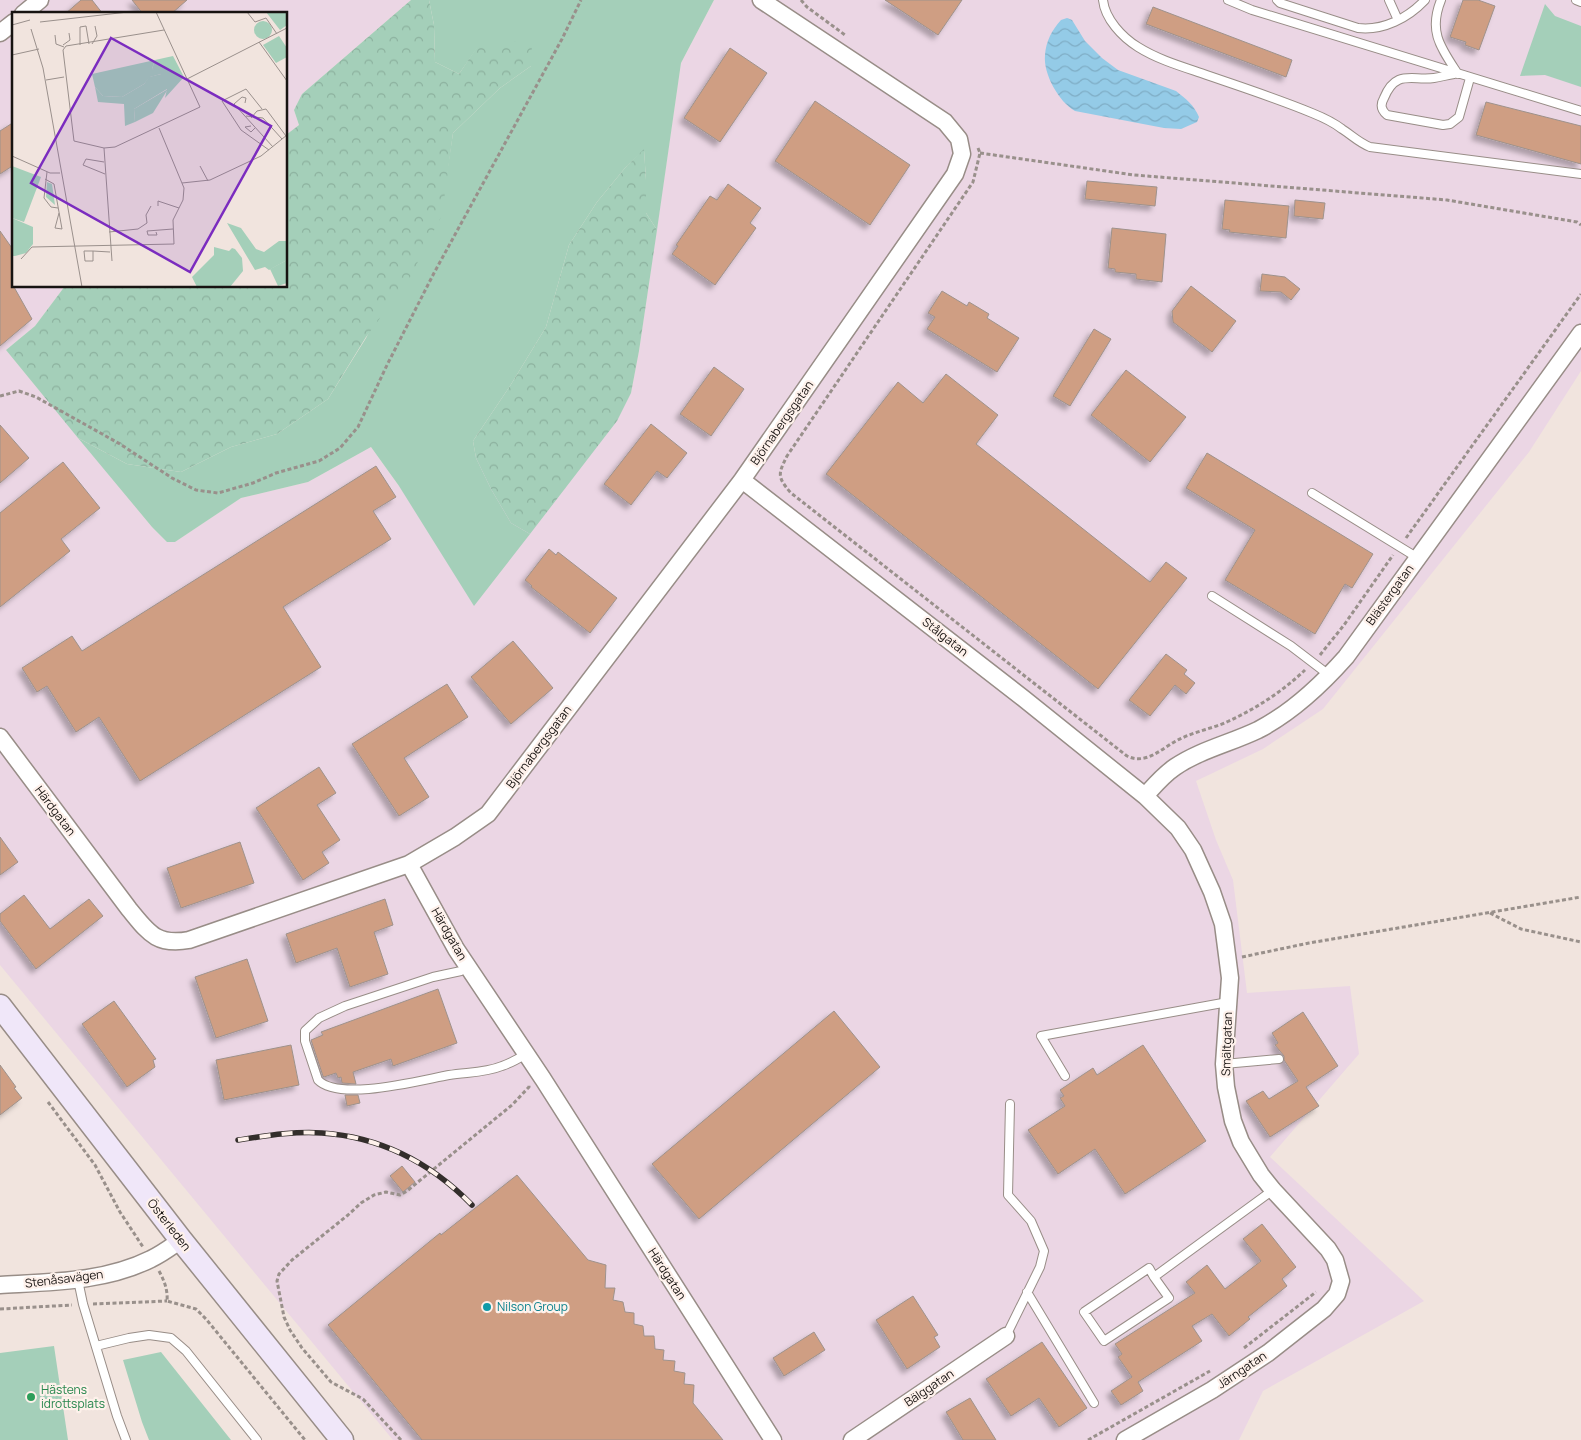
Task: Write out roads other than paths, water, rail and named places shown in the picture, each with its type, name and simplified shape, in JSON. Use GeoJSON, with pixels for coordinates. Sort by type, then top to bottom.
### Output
{"type":"FeatureCollection","features":[{"type":"Feature","properties":{"kind":"main road","name":"Österleden"},"geometry":{"type":"LineString","coordinates":[[0,1006],[181,1240],[342,1440]]}},
{"type":"Feature","properties":{"kind":"street"},"geometry":{"type":"LineString","coordinates":[[25,12],[40,0]]}},
{"type":"Feature","properties":{"kind":"street","name":"Björnabergsgatan"},"geometry":{"type":"LineString","coordinates":[[409,864],[455,837],[488,814],[742,480],[955,174],[962,154],[958,139],[945,122],[762,0]]}},
{"type":"Feature","properties":{"kind":"street"},"geometry":{"type":"LineString","coordinates":[[0,33],[12,24]]}},
{"type":"Feature","properties":{"kind":"street","name":"Blästergatan"},"geometry":{"type":"LineString","coordinates":[[1145,796],[1175,767],[1196,755],[1260,729],[1296,705],[1330,675],[1418,558],[1581,333]]}},
{"type":"Feature","properties":{"kind":"street","name":"Stålgatan"},"geometry":{"type":"LineString","coordinates":[[742,480],[1023,698],[1145,796]]}},
{"type":"Feature","properties":{"kind":"street","name":"Härdgatan"},"geometry":{"type":"LineString","coordinates":[[0,737],[140,923],[160,940],[177,942],[189,940],[409,864],[456,949],[522,1057],[774,1440]]}},
{"type":"Feature","properties":{"kind":"street","name":"Smältgatan"},"geometry":{"type":"LineString","coordinates":[[1145,796],[1178,828],[1193,850],[1202,867],[1223,924],[1230,978],[1224,1064],[1232,1121],[1241,1142],[1261,1175],[1328,1249],[1335,1260],[1341,1281]]}},
{"type":"Feature","properties":{"kind":"street","name":"Stenåsavägen"},"geometry":{"type":"LineString","coordinates":[[0,1285],[78,1280],[101,1276],[151,1259],[181,1240]]}},
{"type":"Feature","properties":{"kind":"street","name":"Järngatan"},"geometry":{"type":"LineString","coordinates":[[1125,1440],[1212,1390],[1268,1353],[1324,1309],[1337,1294],[1341,1281]]}},
{"type":"Feature","properties":{"kind":"street","name":"Bälggatan"},"geometry":{"type":"LineString","coordinates":[[852,1440],[1006,1336]]}},
{"type":"Feature","properties":{"kind":"lane"},"geometry":{"type":"LineString","coordinates":[[1103,0],[1105,11],[1112,24],[1138,47],[1162,59],[1327,119],[1342,128],[1359,143],[1370,147],[1581,174]]}},
{"type":"Feature","properties":{"kind":"lane"},"geometry":{"type":"LineString","coordinates":[[1228,0],[1240,2],[1252,10],[1581,111]]}},
{"type":"Feature","properties":{"kind":"lane"},"geometry":{"type":"LineString","coordinates":[[1277,0],[1358,28],[1368,29],[1381,27],[1398,20],[1418,8],[1425,0]]}},
{"type":"Feature","properties":{"kind":"lane"},"geometry":{"type":"LineString","coordinates":[[1389,0],[1398,20]]}},
{"type":"Feature","properties":{"kind":"lane"},"geometry":{"type":"LineString","coordinates":[[1441,0],[1436,17],[1435,27],[1437,36],[1440,45],[1458,74]]}},
{"type":"Feature","properties":{"kind":"lane"},"geometry":{"type":"LineString","coordinates":[[1576,0],[1581,2]]}},
{"type":"Feature","properties":{"kind":"lane"},"geometry":{"type":"LineString","coordinates":[[1458,74],[1433,78],[1404,78],[1391,86],[1382,100],[1381,106],[1383,111],[1387,115],[1443,125],[1450,124],[1459,117],[1470,78]]}},
{"type":"Feature","properties":{"kind":"lane"},"geometry":{"type":"LineString","coordinates":[[1312,493],[1418,558]]}},
{"type":"Feature","properties":{"kind":"lane"},"geometry":{"type":"LineString","coordinates":[[1212,596],[1291,646],[1330,675]]}},
{"type":"Feature","properties":{"kind":"lane"},"geometry":{"type":"LineString","coordinates":[[467,966],[462,971],[389,991],[345,1006],[319,1018],[305,1031],[305,1041],[318,1080],[323,1085],[339,1089],[377,1089],[451,1075],[486,1071],[502,1067],[522,1057]]}},
{"type":"Feature","properties":{"kind":"lane"},"geometry":{"type":"LineString","coordinates":[[1065,1076],[1041,1036],[1228,1002]]}},
{"type":"Feature","properties":{"kind":"lane"},"geometry":{"type":"LineString","coordinates":[[1224,1064],[1279,1059]]}},
{"type":"Feature","properties":{"kind":"lane"},"geometry":{"type":"LineString","coordinates":[[1006,1336],[1040,1267],[1044,1251],[1031,1221],[1008,1194],[1010,1104]]}},
{"type":"Feature","properties":{"kind":"lane"},"geometry":{"type":"LineString","coordinates":[[1154,1277],[1273,1190]]}},
{"type":"Feature","properties":{"kind":"lane"},"geometry":{"type":"LineString","coordinates":[[1148,1268],[1154,1277],[1168,1298],[1104,1341],[1084,1312],[1148,1268]]}},
{"type":"Feature","properties":{"kind":"lane"},"geometry":{"type":"LineString","coordinates":[[78,1280],[83,1304],[116,1416],[126,1440]]}},
{"type":"Feature","properties":{"kind":"lane"},"geometry":{"type":"LineString","coordinates":[[1027,1292],[1094,1403]]}},
{"type":"Feature","properties":{"kind":"lane"},"geometry":{"type":"LineString","coordinates":[[96,1346],[150,1335],[171,1338],[186,1351],[257,1440]]}},
{"type":"Feature","properties":{"kind":"water"},"geometry":{"type":"Polygon","coordinates":[[[1067,18],[1072,20],[1085,41],[1102,58],[1118,70],[1180,94],[1195,109],[1199,117],[1197,122],[1181,129],[1164,128],[1075,111],[1069,107],[1053,87],[1045,62],[1050,36],[1061,20],[1067,18]]]}},
{"type":"Feature","properties":{"kind":"railway"},"geometry":{"type":"LineString","coordinates":[[238,1140],[301,1133],[322,1133],[365,1140],[385,1146],[422,1165],[440,1177],[472,1205]]}},
{"type":"Feature","properties":{"kind":"place","name":"Nilson Group"},"geometry":{"type":"Point","coordinates":[487,1307]}},
{"type":"Feature","properties":{"kind":"place","name":"Hästens idrottsplats"},"geometry":{"type":"Point","coordinates":[31,1397]}}]}
